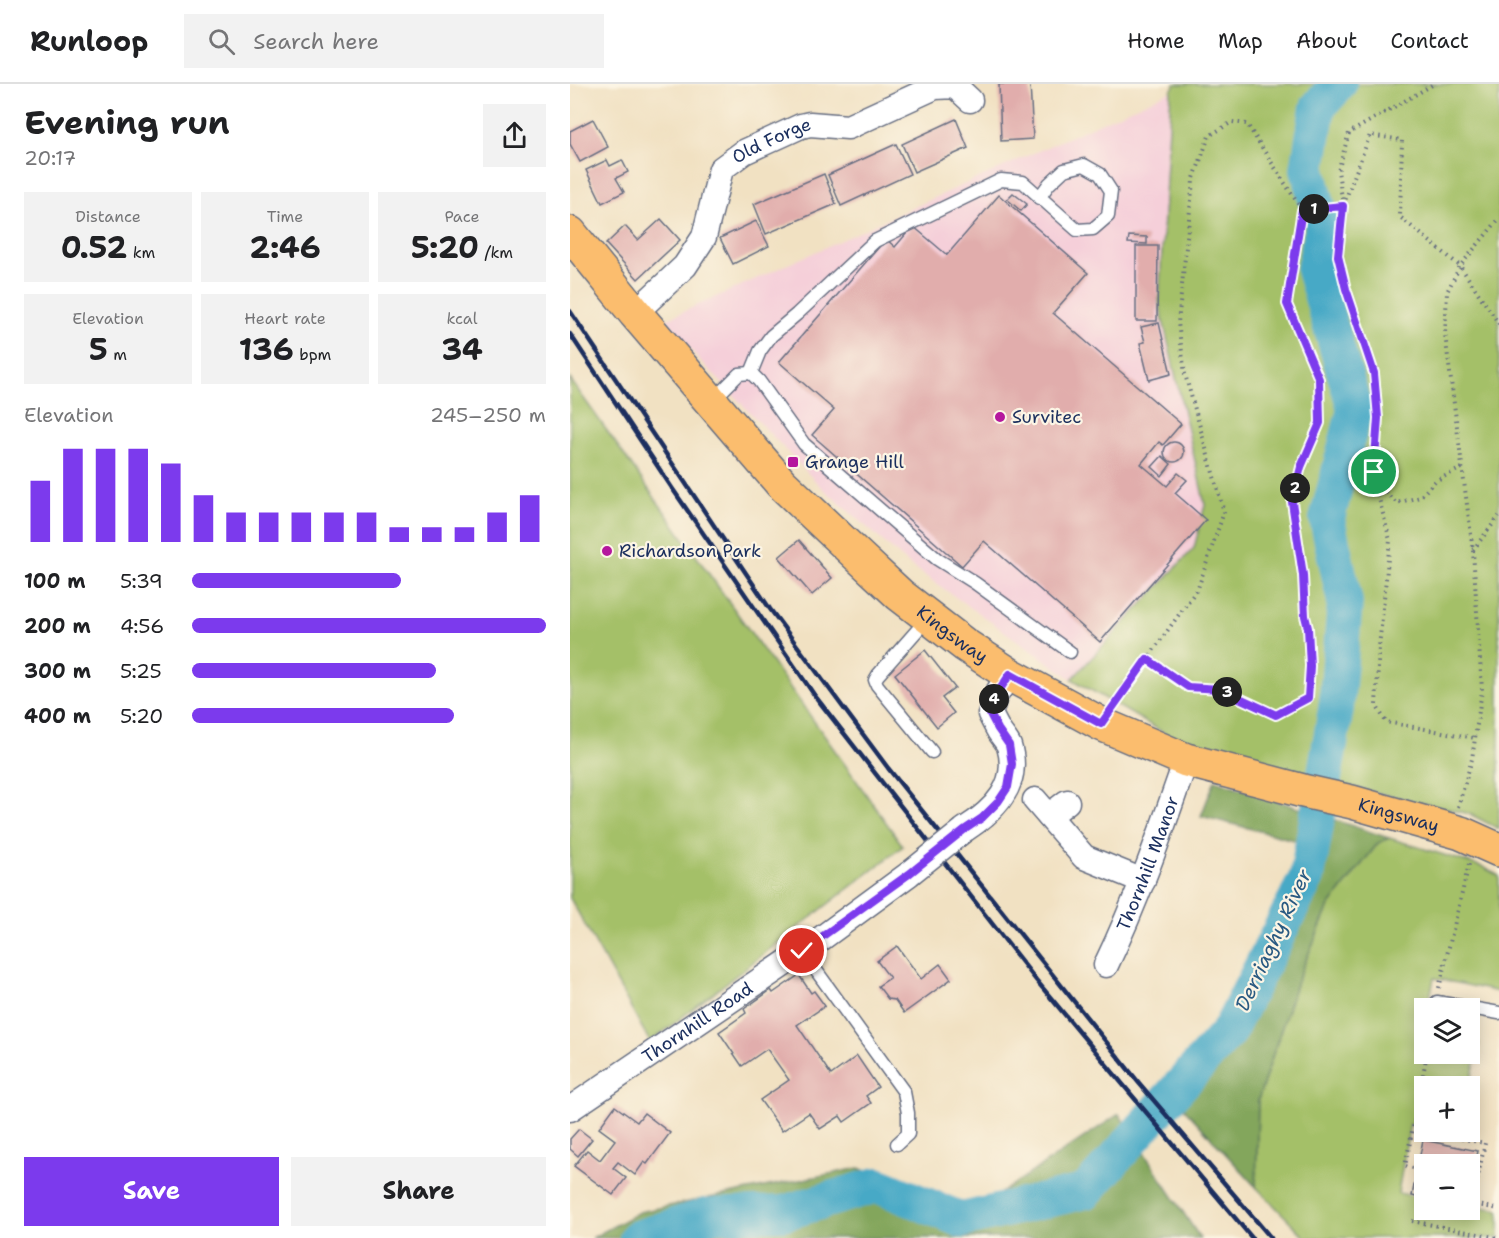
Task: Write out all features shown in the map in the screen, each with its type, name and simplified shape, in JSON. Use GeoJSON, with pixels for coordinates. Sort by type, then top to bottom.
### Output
{"type":"FeatureCollection","features":[{"type":"Feature","properties":{"kind":"main road","name":"Kingsway"},"geometry":{"type":"LineString","coordinates":[[570,233],[635,313],[781,483],[900,595],[965,645],[1010,674],[1101,724],[1186,760],[1352,802],[1475,840]]}},
{"type":"Feature","properties":{"kind":"street","name":"Old Forge"},"geometry":{"type":"LineString","coordinates":[[635,313],[685,266],[704,237],[721,169],[744,152],[801,126],[810,124],[848,127],[935,87],[961,90]]}},
{"type":"Feature","properties":{"kind":"street","name":"Thornhill Road"},"geometry":{"type":"LineString","coordinates":[[570,1109],[802,951],[982,818],[998,802],[1008,787],[1012,764],[1009,745],[990,714],[995,697],[1010,674]]}},
{"type":"Feature","properties":{"kind":"street","name":"Thornhill Manor"},"geometry":{"type":"LineString","coordinates":[[1106,965],[1143,881],[1186,760]]}},
{"type":"Feature","properties":{"kind":"street"},"geometry":{"type":"LineString","coordinates":[[1050,806],[1084,857],[1143,881]]}},
{"type":"Feature","properties":{"kind":"lane"},"geometry":{"type":"LineString","coordinates":[[751,373],[760,351],[771,336],[797,315],[875,240],[1001,180],[1023,182],[1039,198],[1077,230],[1093,229],[1108,216],[1111,191],[1100,174],[1084,165],[1064,170],[1049,184],[1039,198]]}},
{"type":"Feature","properties":{"kind":"lane"},"geometry":{"type":"LineString","coordinates":[[711,402],[739,374],[751,373],[804,444],[937,559],[975,583],[1070,652]]}},
{"type":"Feature","properties":{"kind":"lane"},"geometry":{"type":"LineString","coordinates":[[929,617],[875,680],[932,752]]}},
{"type":"Feature","properties":{"kind":"lane"},"geometry":{"type":"LineString","coordinates":[[802,951],[904,1092],[908,1113],[908,1134],[897,1144]]}},
{"type":"Feature","properties":{"kind":"lane"},"geometry":{"type":"LineString","coordinates":[[1480,1010],[1499,1013]]}},
{"type":"Feature","properties":{"kind":"path"},"geometry":{"type":"LineString","coordinates":[[1434,84],[1349,133],[1338,171],[1343,206],[1338,256],[1346,289],[1374,373],[1378,418],[1375,483],[1390,540],[1379,647],[1376,705],[1386,722],[1475,738]]}},
{"type":"Feature","properties":{"kind":"path"},"geometry":{"type":"LineString","coordinates":[[1101,724],[1197,588],[1224,512],[1185,374],[1178,323],[1193,181],[1209,136],[1232,122],[1247,124],[1302,210],[1287,304],[1319,379],[1320,423],[1301,467],[1292,502],[1308,628],[1310,666],[1308,698],[1276,715],[1220,689],[1188,687],[1147,659]]}},
{"type":"Feature","properties":{"kind":"path"},"geometry":{"type":"LineString","coordinates":[[1343,206],[1370,135],[1402,140],[1400,217],[1460,266],[1499,324]]}},
{"type":"Feature","properties":{"kind":"path"},"geometry":{"type":"LineString","coordinates":[[1302,210],[1343,206]]}},
{"type":"Feature","properties":{"kind":"path"},"geometry":{"type":"LineString","coordinates":[[1438,998],[1475,840],[1472,759],[1482,690],[1473,551],[1445,334],[1446,292],[1460,266],[1499,219]]}},
{"type":"Feature","properties":{"kind":"path"},"geometry":{"type":"LineString","coordinates":[[1375,483],[1395,503],[1420,497],[1435,482],[1462,468]]}},
{"type":"Feature","properties":{"kind":"path"},"geometry":{"type":"LineString","coordinates":[[1473,551],[1499,516]]}},
{"type":"Feature","properties":{"kind":"path"},"geometry":{"type":"LineString","coordinates":[[1414,1122],[1405,1166],[1414,1168]]}},
{"type":"Feature","properties":{"kind":"path"},"geometry":{"type":"LineString","coordinates":[[1479,1142],[1485,1143],[1480,1169]]}},
{"type":"Feature","properties":{"kind":"path"},"geometry":{"type":"LineString","coordinates":[[1480,1205],[1499,1209]]}},
{"type":"Feature","properties":{"kind":"path"},"geometry":{"type":"LineString","coordinates":[[1412,1221],[1499,1238]]}},
{"type":"Feature","properties":{"kind":"shaded area"},"geometry":{"type":"Polygon","coordinates":[[[1171,91],[1159,303],[1205,505],[1194,548],[1072,679],[910,565],[821,487],[697,357],[667,319],[1171,91]]]}},
{"type":"Feature","properties":{"kind":"green space"},"geometry":{"type":"Polygon","coordinates":[[[1175,84],[1499,84],[1499,829],[1470,814],[1195,751],[1072,679],[1194,548],[1205,505],[1159,303],[1171,91],[1175,84]]]}},
{"type":"Feature","properties":{"kind":"green space"},"geometry":{"type":"Polygon","coordinates":[[[570,379],[903,846],[650,1042],[570,898],[570,379]]]}},
{"type":"Feature","properties":{"kind":"green space"},"geometry":{"type":"Polygon","coordinates":[[[1215,780],[1389,838],[1378,843],[1329,906],[1297,981],[1258,1100],[1256,1187],[1161,1083],[1233,1003],[1287,907],[1306,843],[1201,816],[1215,780]]]}},
{"type":"Feature","properties":{"kind":"green space"},"geometry":{"type":"Polygon","coordinates":[[[1389,838],[1483,867],[1499,876],[1499,992],[1434,978],[1430,998],[1414,998],[1414,1064],[1475,1064],[1472,1076],[1414,1076],[1414,1125],[1410,1124],[1398,1193],[1414,1196],[1414,1220],[1480,1220],[1480,1207],[1499,1210],[1499,1238],[1306,1238],[1256,1187],[1258,1100],[1297,981],[1329,906],[1379,842],[1389,838]]]}},
{"type":"Feature","properties":{"kind":"green space"},"geometry":{"type":"Polygon","coordinates":[[[1119,1114],[1200,1238],[592,1238],[639,1212],[859,1168],[958,1213],[990,1200],[1119,1114]]]}},
{"type":"Feature","properties":{"kind":"building"},"geometry":{"type":"Polygon","coordinates":[[[999,84],[1030,84],[1033,139],[1001,141],[999,84]]]}},
{"type":"Feature","properties":{"kind":"building"},"geometry":{"type":"Polygon","coordinates":[[[593,119],[608,147],[580,162],[570,144],[570,131],[593,119]]]}},
{"type":"Feature","properties":{"kind":"building"},"geometry":{"type":"Polygon","coordinates":[[[956,119],[968,148],[914,172],[902,144],[956,119]]]}},
{"type":"Feature","properties":{"kind":"building"},"geometry":{"type":"Polygon","coordinates":[[[896,144],[910,174],[841,206],[828,175],[896,144]]]}},
{"type":"Feature","properties":{"kind":"building"},"geometry":{"type":"Polygon","coordinates":[[[607,160],[610,166],[622,160],[628,172],[616,178],[624,192],[602,203],[586,170],[607,160]]]}},
{"type":"Feature","properties":{"kind":"building"},"geometry":{"type":"Polygon","coordinates":[[[824,174],[836,204],[766,234],[754,204],[824,174]]]}},
{"type":"Feature","properties":{"kind":"building"},"geometry":{"type":"Polygon","coordinates":[[[1013,193],[1027,204],[1021,211],[1007,199],[1013,193]]]}},
{"type":"Feature","properties":{"kind":"building","name":"Survitec"},"geometry":{"type":"Polygon","coordinates":[[[999,195],[1088,273],[1053,313],[1181,424],[1163,445],[1159,442],[1141,464],[1167,486],[1178,473],[1187,480],[1175,493],[1206,520],[1100,642],[984,541],[962,566],[812,435],[834,410],[779,362],[886,239],[895,247],[913,226],[947,255],[999,195]]]}},
{"type":"Feature","properties":{"kind":"building"},"geometry":{"type":"Polygon","coordinates":[[[661,219],[680,240],[638,279],[606,244],[625,226],[638,240],[661,219]]]}},
{"type":"Feature","properties":{"kind":"building"},"geometry":{"type":"Polygon","coordinates":[[[756,221],[769,246],[733,264],[720,238],[756,221]]]}},
{"type":"Feature","properties":{"kind":"building"},"geometry":{"type":"Polygon","coordinates":[[[1129,236],[1147,237],[1147,244],[1128,243],[1129,236]]]}},
{"type":"Feature","properties":{"kind":"building"},"geometry":{"type":"Polygon","coordinates":[[[1136,246],[1158,246],[1157,321],[1136,321],[1136,246]]]}},
{"type":"Feature","properties":{"kind":"building"},"geometry":{"type":"Polygon","coordinates":[[[1159,323],[1171,374],[1149,380],[1140,343],[1145,342],[1141,327],[1159,323]]]}},
{"type":"Feature","properties":{"kind":"building"},"geometry":{"type":"Polygon","coordinates":[[[1174,442],[1181,445],[1184,452],[1181,459],[1174,462],[1167,459],[1164,452],[1167,445],[1174,442]]]}},
{"type":"Feature","properties":{"kind":"building"},"geometry":{"type":"Polygon","coordinates":[[[1162,456],[1171,464],[1162,476],[1152,467],[1162,456]]]}},
{"type":"Feature","properties":{"kind":"building"},"geometry":{"type":"Polygon","coordinates":[[[799,540],[832,578],[812,595],[779,557],[799,540]]]}},
{"type":"Feature","properties":{"kind":"building"},"geometry":{"type":"Polygon","coordinates":[[[925,650],[955,688],[942,698],[954,713],[937,727],[895,674],[925,650]]]}},
{"type":"Feature","properties":{"kind":"building"},"geometry":{"type":"Polygon","coordinates":[[[897,946],[921,979],[940,964],[951,979],[904,1013],[895,1000],[888,999],[878,986],[890,978],[877,961],[897,946]]]}},
{"type":"Feature","properties":{"kind":"building"},"geometry":{"type":"Polygon","coordinates":[[[799,975],[811,993],[814,991],[825,1006],[797,1025],[831,1075],[857,1056],[878,1087],[866,1096],[871,1103],[844,1122],[840,1116],[820,1129],[809,1113],[782,1131],[760,1100],[789,1080],[767,1049],[742,1066],[719,1032],[746,1013],[744,1009],[771,990],[773,993],[799,975]]]}},
{"type":"Feature","properties":{"kind":"building"},"geometry":{"type":"Polygon","coordinates":[[[615,1106],[637,1122],[644,1113],[670,1133],[647,1164],[644,1162],[635,1175],[618,1162],[613,1168],[626,1178],[613,1195],[574,1166],[587,1150],[600,1160],[615,1140],[599,1128],[615,1106]]]}},
{"type":"Feature","properties":{"kind":"building"},"geometry":{"type":"Polygon","coordinates":[[[579,1129],[592,1139],[578,1156],[570,1149],[570,1139],[579,1129]]]}},
{"type":"Feature","properties":{"kind":"building"},"geometry":{"type":"Polygon","coordinates":[[[1423,1142],[1478,1151],[1477,1154],[1420,1154],[1423,1142]]]}},
{"type":"Feature","properties":{"kind":"waterway","name":"Derriaghy River"},"geometry":{"type":"LineString","coordinates":[[637,1238],[706,1216],[783,1213],[877,1185],[962,1220],[1086,1191],[1229,1031],[1307,877],[1336,709],[1345,602],[1327,519],[1355,409],[1314,270],[1323,227],[1308,169],[1318,107],[1339,84]]}},
{"type":"Feature","properties":{"kind":"railway"},"geometry":{"type":"LineString","coordinates":[[570,311],[770,609],[888,768],[1139,1083],[1271,1238]]}},
{"type":"Feature","properties":{"kind":"railway"},"geometry":{"type":"LineString","coordinates":[[570,334],[672,488],[815,696],[1036,980],[1252,1238]]}},
{"type":"Feature","properties":{"kind":"place","name":"Survitec"},"geometry":{"type":"Point","coordinates":[1000,417]}},
{"type":"Feature","properties":{"kind":"place","name":"Grange Hill"},"geometry":{"type":"Point","coordinates":[793,462]}},
{"type":"Feature","properties":{"kind":"place","name":"Richardson Park"},"geometry":{"type":"Point","coordinates":[607,551]}},
{"type":"Feature","properties":{"kind":"route"},"geometry":{"type":"LineString","coordinates":[[802,951],[909,874],[982,818],[998,802],[1008,787],[1012,764],[1009,745],[990,714],[995,697],[1010,674],[1101,724],[1147,659],[1188,687],[1220,689],[1276,715],[1308,698],[1310,666],[1308,628],[1292,502],[1301,467],[1320,423],[1319,379],[1287,304],[1302,210],[1343,206],[1338,256],[1346,289],[1374,373],[1378,418],[1374,472]]}}]}
